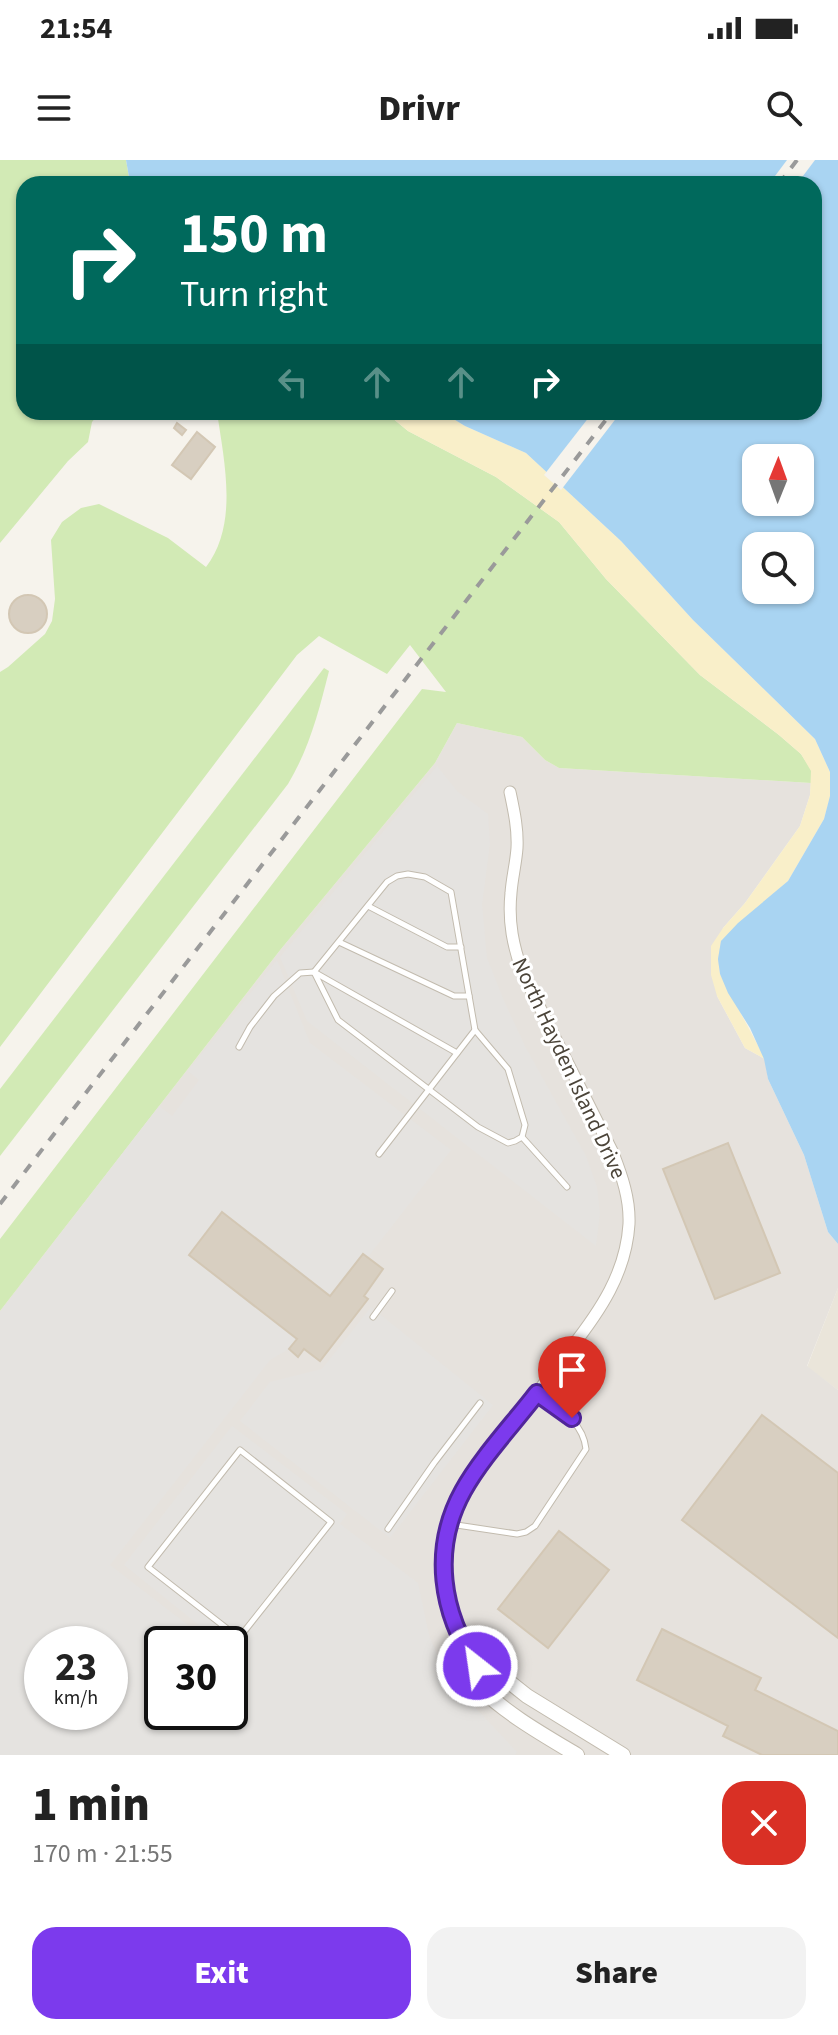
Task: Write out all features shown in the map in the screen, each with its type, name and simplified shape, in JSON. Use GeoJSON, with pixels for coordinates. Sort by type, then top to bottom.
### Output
{"type":"FeatureCollection","features":[{"type":"Feature","properties":{"kind":"street","name":"North Hayden Island Drive"},"geometry":{"type":"LineString","coordinates":[[510,792],[517,848],[509,915],[516,955],[613,1153],[628,1198],[629,1224],[619,1272],[610,1292],[598,1313],[472,1476],[449,1524],[443,1553],[449,1609],[460,1640],[477,1666],[479,1687],[517,1719],[577,1755]]}},
{"type":"Feature","properties":{"kind":"street"},"geometry":{"type":"LineString","coordinates":[[477,1666],[498,1673],[527,1696],[623,1755]]}},
{"type":"Feature","properties":{"kind":"lane"},"geometry":{"type":"LineString","coordinates":[[314,972],[387,882],[397,876],[425,877],[451,892],[475,1030],[508,1069],[525,1125],[522,1137]]}},
{"type":"Feature","properties":{"kind":"lane"},"geometry":{"type":"LineString","coordinates":[[368,906],[447,947],[461,947]]}},
{"type":"Feature","properties":{"kind":"lane"},"geometry":{"type":"LineString","coordinates":[[339,942],[454,996],[469,996]]}},
{"type":"Feature","properties":{"kind":"lane"},"geometry":{"type":"LineString","coordinates":[[314,972],[338,1020],[478,1127],[508,1143],[522,1137]]}},
{"type":"Feature","properties":{"kind":"lane"},"geometry":{"type":"LineString","coordinates":[[239,1047],[274,996],[300,973],[314,972],[457,1053]]}},
{"type":"Feature","properties":{"kind":"lane"},"geometry":{"type":"LineString","coordinates":[[379,1154],[475,1030]]}},
{"type":"Feature","properties":{"kind":"lane"},"geometry":{"type":"LineString","coordinates":[[522,1137],[567,1187]]}},
{"type":"Feature","properties":{"kind":"lane"},"geometry":{"type":"LineString","coordinates":[[373,1317],[392,1291]]}},
{"type":"Feature","properties":{"kind":"lane"},"geometry":{"type":"LineString","coordinates":[[449,1524],[517,1534],[535,1526],[586,1449],[585,1440],[572,1418],[537,1393]]}},
{"type":"Feature","properties":{"kind":"lane"},"geometry":{"type":"LineString","coordinates":[[388,1529],[480,1403]]}},
{"type":"Feature","properties":{"kind":"lane"},"geometry":{"type":"LineString","coordinates":[[240,1450],[331,1522],[239,1638],[235,1635],[148,1567],[240,1450]]}},
{"type":"Feature","properties":{"kind":"shaded area"},"geometry":{"type":"Polygon","coordinates":[[[457,723],[522,737],[545,760],[559,768],[811,783],[800,826],[745,903],[723,928],[717,996],[745,1048],[765,1059],[768,1079],[804,1155],[828,1232],[838,1244],[838,1288],[807,1366],[838,1390],[838,1755],[0,1755],[0,1311],[281,949],[435,763],[457,723]]]}},
{"type":"Feature","properties":{"kind":"shaded area"},"geometry":{"type":"Polygon","coordinates":[[[437,766],[458,792],[488,814],[490,843],[482,905],[487,958],[526,1048],[586,1156],[597,1187],[600,1214],[596,1246],[307,1021],[280,957],[437,766]]]}},
{"type":"Feature","properties":{"kind":"shaded area"},"geometry":{"type":"Polygon","coordinates":[[[277,960],[310,1043],[451,1150],[368,1257],[363,1254],[330,1296],[221,1213],[189,1255],[297,1339],[289,1349],[270,1360],[110,1565],[189,1626],[144,1626],[144,1730],[248,1730],[248,1626],[200,1626],[124,1565],[232,1426],[347,1514],[340,1524],[418,1583],[429,1635],[441,1664],[457,1688],[517,1752],[515,1755],[0,1755],[0,1312],[159,1106],[172,1116],[199,1080],[188,1071],[277,960]]]}},
{"type":"Feature","properties":{"kind":"shaded area"},"geometry":{"type":"Polygon","coordinates":[[[838,1288],[838,1390],[807,1367],[838,1288]]]}},
{"type":"Feature","properties":{"kind":"shaded area"},"geometry":{"type":"Polygon","coordinates":[[[371,1307],[493,1405],[390,1538],[240,1421],[270,1382],[322,1369],[371,1307]]]}},
{"type":"Feature","properties":{"kind":"green space"},"geometry":{"type":"Polygon","coordinates":[[[0,160],[126,160],[129,176],[16,176],[16,420],[94,420],[88,442],[68,461],[0,543],[0,160]]]}},
{"type":"Feature","properties":{"kind":"green space"},"geometry":{"type":"Polygon","coordinates":[[[218,420],[395,420],[408,431],[496,477],[559,522],[606,579],[700,675],[801,754],[812,771],[811,783],[559,768],[545,760],[522,737],[457,723],[435,763],[281,949],[0,1311],[0,1239],[422,689],[446,692],[410,645],[387,674],[319,636],[297,655],[0,1047],[0,672],[45,634],[52,621],[55,599],[51,540],[62,522],[81,508],[99,504],[168,538],[206,567],[223,532],[225,471],[218,420]]]}},
{"type":"Feature","properties":{"kind":"green space"},"geometry":{"type":"Polygon","coordinates":[[[324,668],[329,671],[317,715],[308,743],[288,784],[0,1156],[0,1089],[324,668]]]}},
{"type":"Feature","properties":{"kind":"sand"},"geometry":{"type":"Polygon","coordinates":[[[395,420],[455,420],[526,453],[621,541],[693,620],[815,739],[830,772],[830,797],[824,819],[788,881],[721,941],[718,959],[720,974],[765,1059],[745,1048],[717,996],[711,975],[711,946],[800,826],[810,795],[811,771],[801,754],[700,675],[606,579],[559,522],[496,477],[408,431],[395,420]]]}},
{"type":"Feature","properties":{"kind":"water"},"geometry":{"type":"Polygon","coordinates":[[[126,160],[838,160],[838,1244],[828,1232],[804,1155],[768,1079],[764,1059],[750,1028],[728,993],[718,959],[721,941],[788,881],[824,819],[830,796],[830,772],[815,739],[693,620],[621,541],[526,453],[455,420],[822,420],[822,176],[129,176],[126,160]]]}},
{"type":"Feature","properties":{"kind":"pier"},"geometry":{"type":"Polygon","coordinates":[[[787,160],[815,160],[803,176],[775,176],[787,160]]]}},
{"type":"Feature","properties":{"kind":"pier"},"geometry":{"type":"Polygon","coordinates":[[[587,420],[615,420],[561,490],[544,475],[587,420]]]}},
{"type":"Feature","properties":{"kind":"building"},"geometry":{"type":"Polygon","coordinates":[[[177,423],[186,430],[182,435],[174,428],[177,423]]]}},
{"type":"Feature","properties":{"kind":"building"},"geometry":{"type":"Polygon","coordinates":[[[197,432],[215,447],[191,479],[172,465],[197,432]]]}},
{"type":"Feature","properties":{"kind":"building"},"geometry":{"type":"Polygon","coordinates":[[[28,595],[42,600],[47,614],[42,628],[28,633],[14,628],[9,614],[14,600],[28,595]]]}},
{"type":"Feature","properties":{"kind":"building"},"geometry":{"type":"Polygon","coordinates":[[[728,1143],[780,1273],[715,1299],[663,1169],[728,1143]]]}},
{"type":"Feature","properties":{"kind":"building"},"geometry":{"type":"Polygon","coordinates":[[[222,1212],[330,1296],[363,1254],[383,1269],[364,1296],[368,1299],[320,1361],[304,1349],[298,1357],[289,1349],[297,1339],[189,1255],[222,1212]]]}},
{"type":"Feature","properties":{"kind":"building"},"geometry":{"type":"Polygon","coordinates":[[[762,1415],[838,1473],[838,1638],[682,1520],[762,1415]]]}},
{"type":"Feature","properties":{"kind":"building"},"geometry":{"type":"Polygon","coordinates":[[[559,1531],[609,1570],[548,1648],[498,1609],[559,1531]]]}},
{"type":"Feature","properties":{"kind":"building"},"geometry":{"type":"Polygon","coordinates":[[[662,1629],[761,1678],[755,1690],[838,1731],[838,1755],[762,1755],[723,1736],[728,1726],[637,1680],[662,1629]]]}},
{"type":"Feature","properties":{"kind":"railway"},"geometry":{"type":"LineString","coordinates":[[785,176],[797,160]]}},
{"type":"Feature","properties":{"kind":"railway"},"geometry":{"type":"LineString","coordinates":[[0,1204],[606,420]]}},
{"type":"Feature","properties":{"kind":"route"},"geometry":{"type":"LineString","coordinates":[[477,1666],[453,1624],[446,1592],[443,1553],[454,1511],[472,1476],[537,1393],[572,1418]]}}]}
